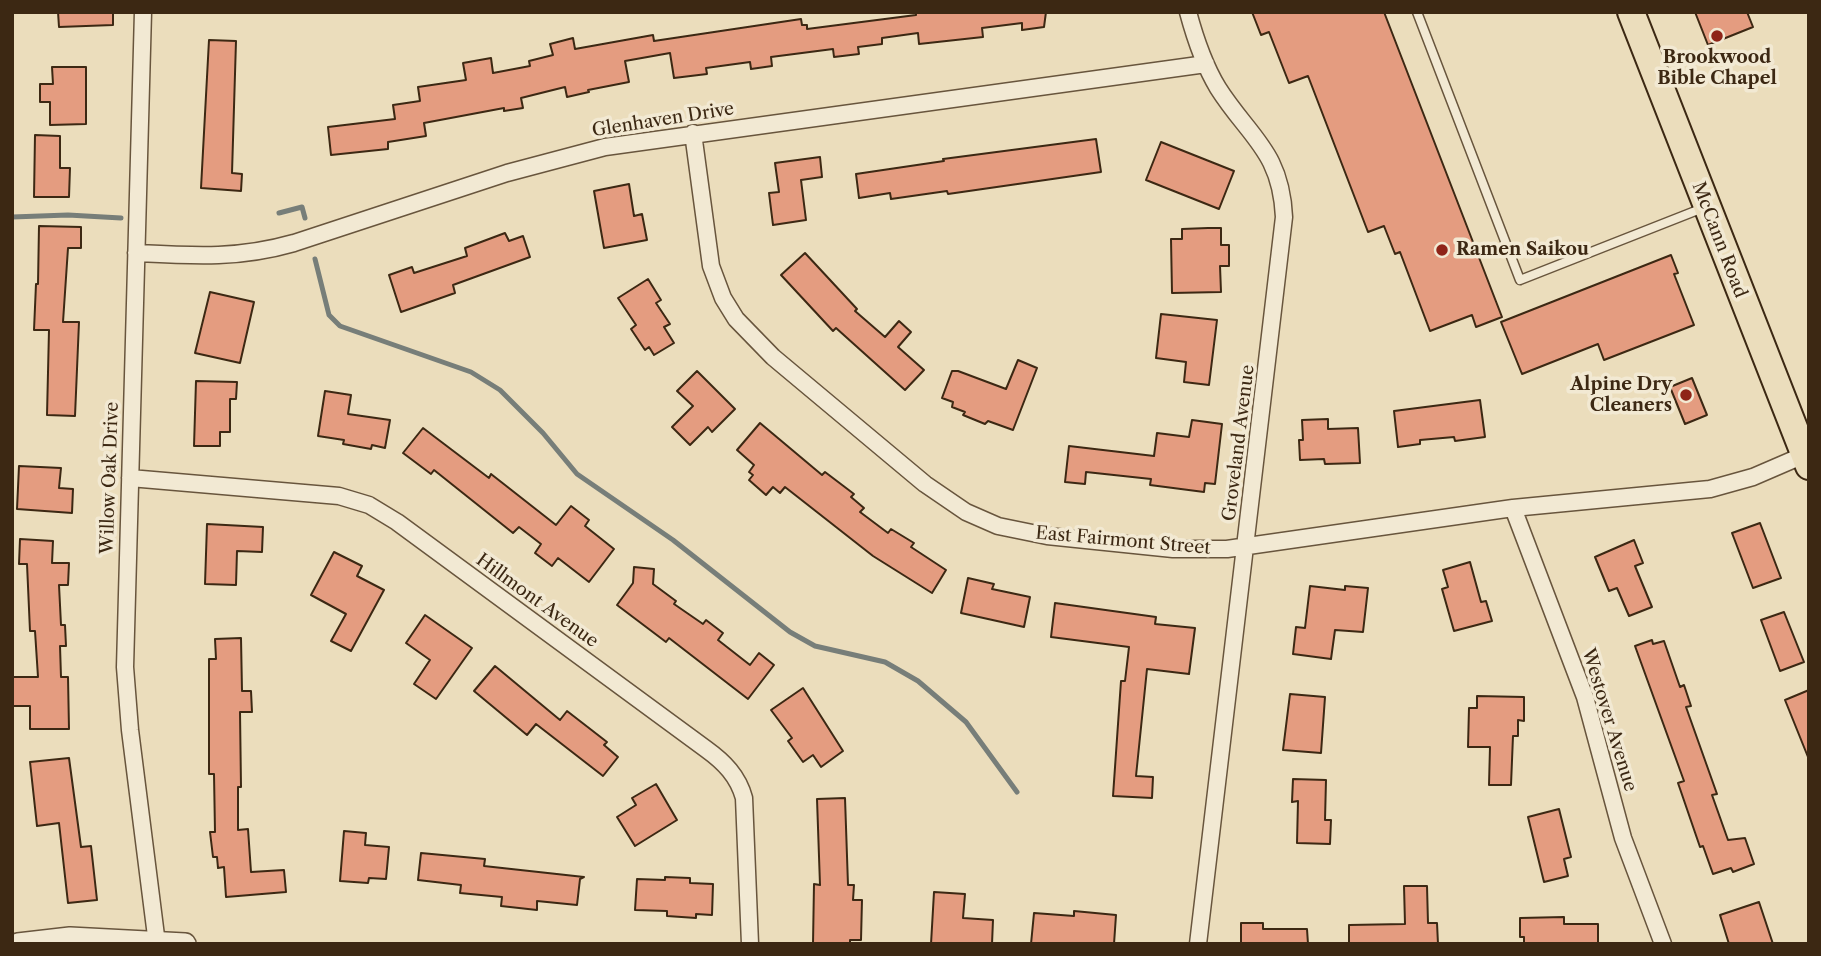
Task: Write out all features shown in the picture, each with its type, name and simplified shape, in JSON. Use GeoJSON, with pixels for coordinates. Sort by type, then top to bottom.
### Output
{"type":"FeatureCollection","features":[{"type":"Feature","properties":{"kind":"main road","name":"McCann Road"},"geometry":{"type":"LineString","coordinates":[[1631,12],[1807,458]]}},
{"type":"Feature","properties":{"kind":"street","name":"Willow Oak Drive"},"geometry":{"type":"LineString","coordinates":[[143,12],[124,646],[126,688],[157,943]]}},
{"type":"Feature","properties":{"kind":"street","name":"Groveland Avenue"},"geometry":{"type":"LineString","coordinates":[[1188,12],[1206,64],[1219,90],[1265,149],[1275,169],[1283,202],[1283,229],[1198,944]]}},
{"type":"Feature","properties":{"kind":"street","name":"Glenhaven Drive"},"geometry":{"type":"LineString","coordinates":[[136,253],[220,256],[263,251],[547,161],[605,147],[1206,64]]}},
{"type":"Feature","properties":{"kind":"street","name":"East Fairmont Street"},"geometry":{"type":"LineString","coordinates":[[693,133],[711,266],[732,313],[760,345],[938,494],[973,516],[1021,532],[1173,549],[1246,547],[1513,508],[1718,488],[1807,458]]}},
{"type":"Feature","properties":{"kind":"street","name":"Hillmont Avenue"},"geometry":{"type":"LineString","coordinates":[[130,478],[317,493],[349,498],[369,505],[397,522],[706,749],[734,775],[744,798],[750,944]]}},
{"type":"Feature","properties":{"kind":"street","name":"Westover Avenue"},"geometry":{"type":"LineString","coordinates":[[1513,508],[1585,697],[1629,857],[1663,944]]}},
{"type":"Feature","properties":{"kind":"street"},"geometry":{"type":"LineString","coordinates":[[18,944],[70,938],[186,944]]}},
{"type":"Feature","properties":{"kind":"lane"},"geometry":{"type":"LineString","coordinates":[[1417,12],[1520,280],[1706,207]]}},
{"type":"Feature","properties":{"kind":"building"},"geometry":{"type":"Polygon","coordinates":[[[58,12],[113,12],[113,25],[59,27],[58,12]]]}},
{"type":"Feature","properties":{"kind":"building"},"geometry":{"type":"Polygon","coordinates":[[[916,12],[1046,12],[1044,27],[1022,30],[1022,23],[982,28],[983,37],[919,44],[918,33],[882,38],[882,44],[858,47],[859,54],[834,57],[833,49],[771,57],[772,66],[751,69],[750,62],[706,68],[707,74],[674,78],[670,53],[625,61],[629,82],[567,97],[565,87],[521,98],[523,108],[504,111],[504,108],[424,123],[426,136],[388,142],[388,149],[331,155],[328,127],[395,119],[393,105],[420,101],[418,87],[466,80],[463,63],[491,58],[493,73],[530,66],[529,61],[553,55],[550,44],[573,38],[575,49],[653,35],[654,41],[801,19],[802,25],[807,25],[807,29],[916,15],[916,12]]]}},
{"type":"Feature","properties":{"kind":"building"},"geometry":{"type":"Polygon","coordinates":[[[1252,12],[1384,12],[1502,317],[1476,327],[1472,315],[1430,331],[1400,252],[1395,254],[1384,226],[1368,232],[1308,76],[1289,83],[1269,32],[1261,35],[1252,12]]]}},
{"type":"Feature","properties":{"kind":"building","name":"Brookwood Bible Chapel"},"geometry":{"type":"Polygon","coordinates":[[[1695,12],[1747,12],[1753,27],[1708,45],[1695,12]]]}},
{"type":"Feature","properties":{"kind":"building"},"geometry":{"type":"Polygon","coordinates":[[[209,40],[236,41],[232,173],[242,174],[241,191],[201,188],[209,40]]]}},
{"type":"Feature","properties":{"kind":"building"},"geometry":{"type":"Polygon","coordinates":[[[52,67],[86,67],[86,124],[50,125],[50,102],[40,102],[40,84],[53,84],[52,67]]]}},
{"type":"Feature","properties":{"kind":"building"},"geometry":{"type":"Polygon","coordinates":[[[35,135],[60,136],[60,168],[70,168],[69,197],[34,197],[35,135]]]}},
{"type":"Feature","properties":{"kind":"building"},"geometry":{"type":"Polygon","coordinates":[[[1096,139],[1101,172],[948,194],[947,191],[891,199],[890,193],[859,198],[856,174],[944,161],[943,159],[1096,139]]]}},
{"type":"Feature","properties":{"kind":"building"},"geometry":{"type":"Polygon","coordinates":[[[1161,142],[1234,171],[1219,209],[1146,180],[1161,142]]]}},
{"type":"Feature","properties":{"kind":"building"},"geometry":{"type":"Polygon","coordinates":[[[820,157],[822,177],[801,180],[806,220],[773,225],[769,193],[779,192],[775,163],[820,157]]]}},
{"type":"Feature","properties":{"kind":"building"},"geometry":{"type":"Polygon","coordinates":[[[629,184],[634,216],[642,214],[647,240],[604,248],[594,191],[629,184]]]}},
{"type":"Feature","properties":{"kind":"building"},"geometry":{"type":"Polygon","coordinates":[[[39,226],[81,227],[81,248],[68,248],[63,322],[79,322],[75,416],[47,415],[49,330],[34,330],[39,226]]]}},
{"type":"Feature","properties":{"kind":"building"},"geometry":{"type":"Polygon","coordinates":[[[1221,228],[1221,245],[1229,245],[1229,266],[1220,266],[1221,292],[1172,293],[1171,239],[1182,239],[1182,229],[1221,228]]]}},
{"type":"Feature","properties":{"kind":"building"},"geometry":{"type":"Polygon","coordinates":[[[505,233],[509,241],[523,236],[530,257],[453,285],[455,293],[401,312],[389,275],[412,267],[414,273],[467,256],[465,248],[505,233]]]}},
{"type":"Feature","properties":{"kind":"building"},"geometry":{"type":"Polygon","coordinates":[[[805,253],[857,309],[855,311],[885,337],[899,321],[911,332],[898,347],[924,370],[905,390],[836,328],[833,331],[781,275],[805,253]]]}},
{"type":"Feature","properties":{"kind":"building"},"geometry":{"type":"Polygon","coordinates":[[[1671,255],[1678,273],[1674,274],[1694,325],[1604,360],[1598,344],[1522,374],[1501,322],[1671,255]]]}},
{"type":"Feature","properties":{"kind":"building"},"geometry":{"type":"Polygon","coordinates":[[[648,279],[661,300],[656,303],[670,324],[664,327],[674,343],[654,355],[649,347],[645,350],[631,329],[636,325],[618,298],[648,279]]]}},
{"type":"Feature","properties":{"kind":"building"},"geometry":{"type":"Polygon","coordinates":[[[210,292],[254,302],[240,363],[195,353],[210,292]]]}},
{"type":"Feature","properties":{"kind":"building"},"geometry":{"type":"Polygon","coordinates":[[[1161,314],[1217,320],[1209,385],[1184,382],[1186,362],[1156,358],[1161,314]]]}},
{"type":"Feature","properties":{"kind":"building"},"geometry":{"type":"Polygon","coordinates":[[[1018,360],[1037,368],[1013,430],[988,421],[985,424],[963,415],[965,412],[952,407],[953,402],[942,398],[952,371],[1006,389],[1018,360]]]}},
{"type":"Feature","properties":{"kind":"building"},"geometry":{"type":"Polygon","coordinates":[[[697,371],[735,409],[712,432],[708,427],[690,445],[672,427],[693,406],[677,391],[697,371]]]}},
{"type":"Feature","properties":{"kind":"building","name":"Alpine Dry Cleaners"},"geometry":{"type":"Polygon","coordinates":[[[1692,378],[1707,415],[1685,424],[1670,387],[1692,378]]]}},
{"type":"Feature","properties":{"kind":"building"},"geometry":{"type":"Polygon","coordinates":[[[196,381],[237,382],[236,399],[230,399],[230,432],[220,432],[220,446],[194,446],[196,381]]]}},
{"type":"Feature","properties":{"kind":"building"},"geometry":{"type":"Polygon","coordinates":[[[325,391],[351,395],[348,414],[390,420],[385,448],[372,445],[371,449],[343,444],[344,440],[318,436],[325,391]]]}},
{"type":"Feature","properties":{"kind":"building"},"geometry":{"type":"Polygon","coordinates":[[[1480,400],[1485,437],[1455,441],[1454,437],[1420,440],[1420,444],[1398,447],[1394,411],[1480,400]]]}},
{"type":"Feature","properties":{"kind":"building"},"geometry":{"type":"Polygon","coordinates":[[[1328,419],[1328,429],[1358,428],[1360,463],[1325,464],[1324,459],[1300,460],[1302,420],[1328,419]]]}},
{"type":"Feature","properties":{"kind":"building"},"geometry":{"type":"Polygon","coordinates":[[[1192,420],[1222,424],[1215,484],[1205,483],[1204,492],[1150,485],[1151,479],[1086,472],[1085,484],[1065,482],[1069,446],[1154,456],[1157,433],[1189,437],[1192,420]]]}},
{"type":"Feature","properties":{"kind":"building"},"geometry":{"type":"Polygon","coordinates":[[[760,423],[822,475],[825,472],[854,494],[851,497],[864,508],[860,512],[888,533],[891,529],[914,543],[911,547],[946,570],[932,593],[873,556],[785,487],[780,493],[773,487],[766,495],[749,480],[753,475],[749,472],[754,465],[737,450],[760,423]]]}},
{"type":"Feature","properties":{"kind":"building"},"geometry":{"type":"Polygon","coordinates":[[[423,428],[489,478],[491,474],[556,525],[571,506],[589,520],[585,526],[614,549],[589,582],[558,558],[552,566],[535,553],[541,544],[519,527],[513,533],[434,470],[431,474],[403,453],[423,428]]]}},
{"type":"Feature","properties":{"kind":"building"},"geometry":{"type":"Polygon","coordinates":[[[19,466],[61,468],[59,488],[73,489],[72,513],[17,509],[19,466]]]}},
{"type":"Feature","properties":{"kind":"building"},"geometry":{"type":"Polygon","coordinates":[[[1760,523],[1781,578],[1753,588],[1732,533],[1760,523]]]}},
{"type":"Feature","properties":{"kind":"building"},"geometry":{"type":"Polygon","coordinates":[[[207,524],[263,527],[262,552],[237,551],[236,585],[205,584],[207,524]]]}},
{"type":"Feature","properties":{"kind":"building"},"geometry":{"type":"Polygon","coordinates":[[[20,539],[53,541],[52,563],[69,563],[68,585],[59,585],[61,625],[65,625],[66,646],[60,646],[61,677],[68,677],[69,729],[30,729],[30,706],[12,706],[12,677],[38,677],[35,631],[30,631],[27,564],[19,564],[20,539]]]}},
{"type":"Feature","properties":{"kind":"building"},"geometry":{"type":"Polygon","coordinates":[[[1634,540],[1643,563],[1635,566],[1652,607],[1629,616],[1617,588],[1609,591],[1595,557],[1634,540]]]}},
{"type":"Feature","properties":{"kind":"building"},"geometry":{"type":"Polygon","coordinates":[[[334,552],[362,566],[357,576],[384,590],[351,651],[331,641],[346,614],[311,595],[334,552]]]}},
{"type":"Feature","properties":{"kind":"building"},"geometry":{"type":"Polygon","coordinates":[[[1470,562],[1481,602],[1486,601],[1492,621],[1454,631],[1442,589],[1448,587],[1443,570],[1470,562]]]}},
{"type":"Feature","properties":{"kind":"building"},"geometry":{"type":"Polygon","coordinates":[[[634,567],[654,569],[653,584],[676,601],[674,604],[703,624],[706,620],[723,633],[718,640],[750,665],[759,653],[774,665],[748,699],[669,638],[666,642],[617,605],[633,583],[634,567]]]}},
{"type":"Feature","properties":{"kind":"building"},"geometry":{"type":"Polygon","coordinates":[[[968,578],[994,584],[992,589],[1030,597],[1024,627],[961,613],[968,578]]]}},
{"type":"Feature","properties":{"kind":"building"},"geometry":{"type":"Polygon","coordinates":[[[1310,586],[1345,590],[1345,586],[1368,588],[1363,632],[1335,630],[1331,659],[1293,654],[1296,627],[1305,628],[1310,586]]]}},
{"type":"Feature","properties":{"kind":"building"},"geometry":{"type":"Polygon","coordinates":[[[1055,603],[1156,617],[1155,624],[1195,628],[1189,674],[1147,669],[1136,776],[1153,777],[1152,798],[1113,796],[1121,681],[1125,681],[1129,647],[1051,637],[1055,603]]]}},
{"type":"Feature","properties":{"kind":"building"},"geometry":{"type":"Polygon","coordinates":[[[1784,612],[1804,662],[1780,671],[1761,620],[1784,612]]]}},
{"type":"Feature","properties":{"kind":"building"},"geometry":{"type":"Polygon","coordinates":[[[425,615],[472,648],[436,699],[414,684],[430,660],[406,643],[425,615]]]}},
{"type":"Feature","properties":{"kind":"building"},"geometry":{"type":"Polygon","coordinates":[[[241,638],[242,691],[251,691],[252,712],[240,712],[241,787],[238,787],[238,830],[248,829],[251,872],[284,870],[286,892],[226,897],[224,867],[218,868],[217,857],[213,857],[210,832],[215,832],[214,774],[209,774],[209,659],[216,659],[215,639],[241,638]]]}},
{"type":"Feature","properties":{"kind":"building"},"geometry":{"type":"Polygon","coordinates":[[[1652,640],[1653,644],[1664,641],[1680,687],[1684,685],[1691,706],[1686,707],[1717,794],[1712,795],[1728,840],[1745,838],[1754,864],[1733,872],[1731,868],[1713,874],[1703,846],[1700,847],[1678,783],[1684,781],[1635,646],[1652,640]]]}},
{"type":"Feature","properties":{"kind":"building"},"geometry":{"type":"Polygon","coordinates":[[[495,666],[560,720],[567,711],[607,742],[604,745],[618,757],[603,776],[536,724],[527,735],[474,691],[495,666]]]}},
{"type":"Feature","properties":{"kind":"building"},"geometry":{"type":"Polygon","coordinates":[[[803,688],[843,751],[821,767],[813,755],[803,762],[788,741],[792,738],[771,710],[803,688]]]}},
{"type":"Feature","properties":{"kind":"building"},"geometry":{"type":"Polygon","coordinates":[[[1809,690],[1809,757],[1808,757],[1785,700],[1809,690]]]}},
{"type":"Feature","properties":{"kind":"building"},"geometry":{"type":"Polygon","coordinates":[[[1290,694],[1325,697],[1321,753],[1283,750],[1290,694]]]}},
{"type":"Feature","properties":{"kind":"building"},"geometry":{"type":"Polygon","coordinates":[[[1477,696],[1524,697],[1524,721],[1518,720],[1518,736],[1513,736],[1511,785],[1489,785],[1490,747],[1468,747],[1469,708],[1477,708],[1477,696]]]}},
{"type":"Feature","properties":{"kind":"building"},"geometry":{"type":"Polygon","coordinates":[[[69,758],[81,847],[91,846],[97,900],[68,903],[59,823],[37,826],[30,762],[69,758]]]}},
{"type":"Feature","properties":{"kind":"building"},"geometry":{"type":"Polygon","coordinates":[[[1293,779],[1326,780],[1325,820],[1331,820],[1330,844],[1297,843],[1298,801],[1292,802],[1293,779]]]}},
{"type":"Feature","properties":{"kind":"building"},"geometry":{"type":"Polygon","coordinates":[[[656,784],[677,820],[635,846],[617,817],[636,805],[632,798],[656,784]]]}},
{"type":"Feature","properties":{"kind":"building"},"geometry":{"type":"Polygon","coordinates":[[[845,798],[848,885],[854,885],[853,900],[862,900],[861,940],[850,940],[850,944],[813,944],[814,884],[820,885],[817,799],[845,798]]]}},
{"type":"Feature","properties":{"kind":"building"},"geometry":{"type":"Polygon","coordinates":[[[1559,809],[1571,857],[1564,859],[1568,876],[1544,882],[1528,817],[1559,809]]]}},
{"type":"Feature","properties":{"kind":"building"},"geometry":{"type":"Polygon","coordinates":[[[344,831],[366,833],[365,845],[389,847],[386,879],[369,878],[368,883],[340,881],[344,831]]]}},
{"type":"Feature","properties":{"kind":"building"},"geometry":{"type":"Polygon","coordinates":[[[421,853],[485,859],[484,866],[584,877],[580,879],[577,905],[537,901],[537,910],[501,906],[502,897],[460,893],[461,885],[418,880],[421,853]]]}},
{"type":"Feature","properties":{"kind":"building"},"geometry":{"type":"Polygon","coordinates":[[[665,877],[690,878],[690,883],[713,884],[712,915],[696,914],[696,918],[667,916],[667,911],[635,910],[637,879],[665,880],[665,877]]]}},
{"type":"Feature","properties":{"kind":"building"},"geometry":{"type":"Polygon","coordinates":[[[1404,886],[1427,886],[1428,923],[1437,923],[1438,944],[1349,944],[1349,925],[1405,924],[1404,886]]]}},
{"type":"Feature","properties":{"kind":"building"},"geometry":{"type":"Polygon","coordinates":[[[934,892],[965,894],[963,918],[993,920],[992,944],[931,944],[934,892]]]}},
{"type":"Feature","properties":{"kind":"building"},"geometry":{"type":"Polygon","coordinates":[[[1759,902],[1773,944],[1729,944],[1720,915],[1759,902]]]}},
{"type":"Feature","properties":{"kind":"building"},"geometry":{"type":"Polygon","coordinates":[[[1074,911],[1116,915],[1114,944],[1031,944],[1034,913],[1074,916],[1074,911]]]}},
{"type":"Feature","properties":{"kind":"building"},"geometry":{"type":"Polygon","coordinates":[[[1564,917],[1564,924],[1598,924],[1598,944],[1524,944],[1524,937],[1520,937],[1520,918],[1564,917]]]}},
{"type":"Feature","properties":{"kind":"building"},"geometry":{"type":"Polygon","coordinates":[[[1241,923],[1263,923],[1263,929],[1307,929],[1308,944],[1241,944],[1241,923]]]}},
{"type":"Feature","properties":{"kind":"waterway"},"geometry":{"type":"LineString","coordinates":[[279,213],[302,207],[305,218]]}},
{"type":"Feature","properties":{"kind":"waterway"},"geometry":{"type":"LineString","coordinates":[[12,217],[68,215],[121,218]]}},
{"type":"Feature","properties":{"kind":"waterway"},"geometry":{"type":"LineString","coordinates":[[315,259],[329,315],[340,326],[471,372],[500,390],[543,433],[577,474],[673,540],[790,632],[815,646],[885,662],[918,681],[966,722],[1017,792]]}},
{"type":"Feature","properties":{"kind":"place","name":"Brookwood Bible Chapel"},"geometry":{"type":"Point","coordinates":[1717,36]}},
{"type":"Feature","properties":{"kind":"place","name":"Ramen Saikou"},"geometry":{"type":"Point","coordinates":[1442,250]}},
{"type":"Feature","properties":{"kind":"place","name":"Alpine Dry Cleaners"},"geometry":{"type":"Point","coordinates":[1686,395]}}]}
